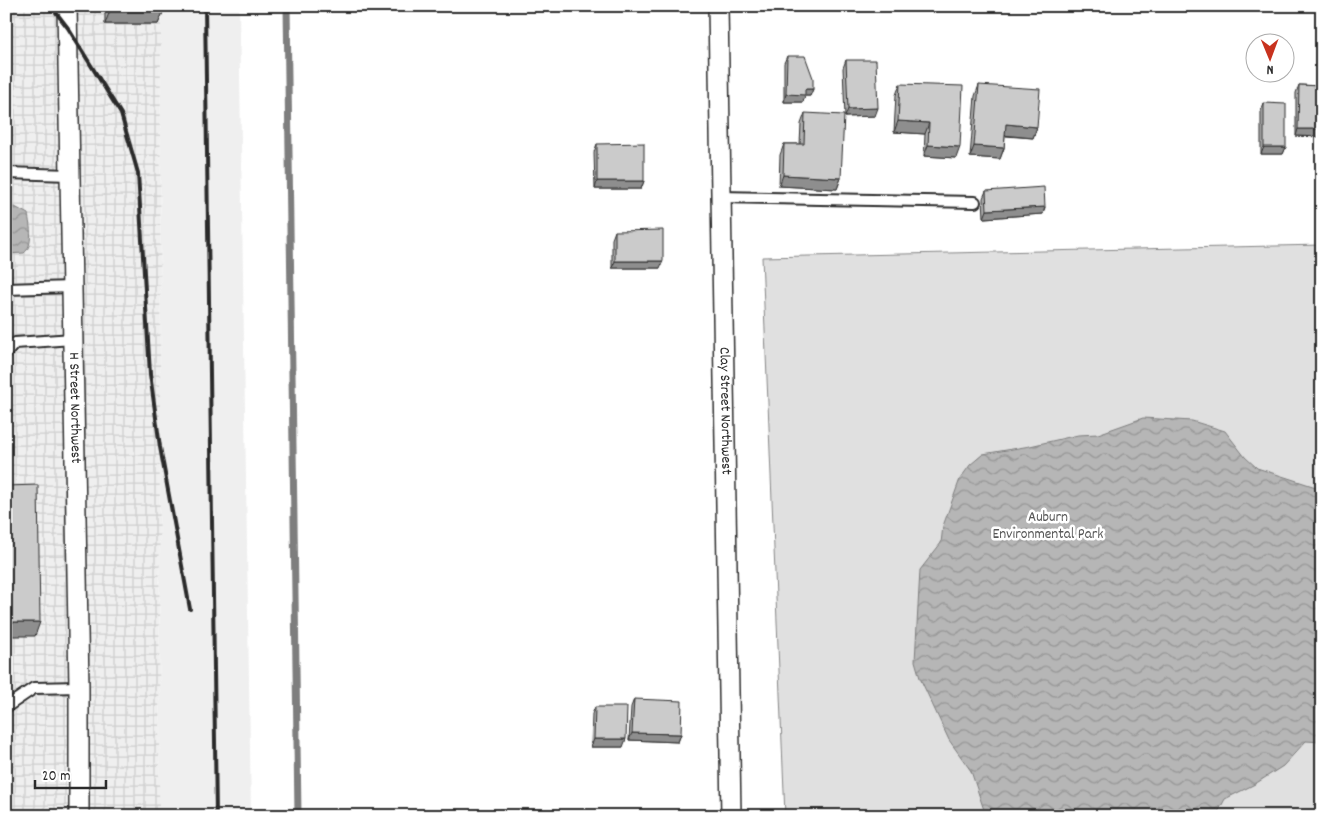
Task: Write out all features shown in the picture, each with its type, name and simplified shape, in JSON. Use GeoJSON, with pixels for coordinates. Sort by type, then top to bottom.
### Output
{"type":"FeatureCollection","features":[{"type":"Feature","properties":{"kind":"street","name":"H Street Northwest"},"geometry":{"type":"LineString","coordinates":[[67,6],[80,814]]}},
{"type":"Feature","properties":{"kind":"street","name":"Clay Street Northwest"},"geometry":{"type":"LineString","coordinates":[[718,6],[731,816]]}},
{"type":"Feature","properties":{"kind":"lane"},"geometry":{"type":"LineString","coordinates":[[6,173],[70,175]]}},
{"type":"Feature","properties":{"kind":"lane"},"geometry":{"type":"LineString","coordinates":[[720,197],[975,202]]}},
{"type":"Feature","properties":{"kind":"lane"},"geometry":{"type":"LineString","coordinates":[[6,289],[72,287]]}},
{"type":"Feature","properties":{"kind":"lane"},"geometry":{"type":"LineString","coordinates":[[6,353],[16,343],[73,339]]}},
{"type":"Feature","properties":{"kind":"lane"},"geometry":{"type":"LineString","coordinates":[[6,707],[34,688],[79,687]]}},
{"type":"Feature","properties":{"kind":"shaded area"},"geometry":{"type":"Polygon","coordinates":[[[6,6],[161,6],[159,816],[6,816],[6,6]]]}},
{"type":"Feature","properties":{"kind":"shaded area"},"geometry":{"type":"Polygon","coordinates":[[[161,6],[239,6],[251,816],[159,816],[161,6]]]}},
{"type":"Feature","properties":{"kind":"green space","name":"Auburn Environmental Park"},"geometry":{"type":"Polygon","coordinates":[[[1322,245],[1322,816],[785,816],[762,257],[1322,245]]]}},
{"type":"Feature","properties":{"kind":"water"},"geometry":{"type":"Polygon","coordinates":[[[6,207],[15,207],[28,214],[30,240],[24,253],[6,254],[6,207]]]}},
{"type":"Feature","properties":{"kind":"water"},"geometry":{"type":"Polygon","coordinates":[[[1143,418],[1192,421],[1225,431],[1245,457],[1257,468],[1322,489],[1322,742],[1306,741],[1283,766],[1255,784],[1225,799],[1216,816],[986,816],[971,771],[949,740],[920,678],[915,661],[920,570],[941,543],[943,526],[960,479],[970,465],[983,454],[1078,435],[1098,434],[1143,418]]]}},
{"type":"Feature","properties":{"kind":"building"},"geometry":{"type":"Polygon","coordinates":[[[110,6],[164,6],[164,10],[110,10],[110,6]]]}},
{"type":"Feature","properties":{"kind":"building"},"geometry":{"type":"Polygon","coordinates":[[[787,56],[805,56],[813,78],[813,89],[805,89],[805,95],[786,94],[787,56]]]}},
{"type":"Feature","properties":{"kind":"building"},"geometry":{"type":"Polygon","coordinates":[[[846,60],[876,60],[878,108],[848,109],[846,60]]]}},
{"type":"Feature","properties":{"kind":"building"},"geometry":{"type":"Polygon","coordinates":[[[900,84],[963,86],[960,147],[928,145],[929,123],[898,121],[900,84]]]}},
{"type":"Feature","properties":{"kind":"building"},"geometry":{"type":"Polygon","coordinates":[[[979,85],[1040,89],[1037,127],[1006,124],[1004,148],[974,146],[979,85]]]}},
{"type":"Feature","properties":{"kind":"building"},"geometry":{"type":"Polygon","coordinates":[[[1299,85],[1322,86],[1322,129],[1298,129],[1299,85]]]}},
{"type":"Feature","properties":{"kind":"building"},"geometry":{"type":"Polygon","coordinates":[[[1264,103],[1286,104],[1286,147],[1264,147],[1264,103]]]}},
{"type":"Feature","properties":{"kind":"building"},"geometry":{"type":"Polygon","coordinates":[[[805,113],[844,115],[841,178],[783,175],[784,144],[804,144],[805,113]]]}},
{"type":"Feature","properties":{"kind":"building"},"geometry":{"type":"Polygon","coordinates":[[[644,143],[644,181],[597,181],[597,144],[644,143]]]}},
{"type":"Feature","properties":{"kind":"building"},"geometry":{"type":"Polygon","coordinates":[[[1044,187],[1045,207],[987,210],[986,191],[1044,187]]]}},
{"type":"Feature","properties":{"kind":"building"},"geometry":{"type":"Polygon","coordinates":[[[663,230],[663,261],[615,261],[615,231],[663,230]]]}},
{"type":"Feature","properties":{"kind":"building"},"geometry":{"type":"Polygon","coordinates":[[[38,485],[40,622],[6,622],[6,486],[38,485]]]}},
{"type":"Feature","properties":{"kind":"building"},"geometry":{"type":"Polygon","coordinates":[[[634,699],[682,701],[681,734],[632,733],[634,699]]]}},
{"type":"Feature","properties":{"kind":"building"},"geometry":{"type":"Polygon","coordinates":[[[595,707],[627,707],[626,739],[594,739],[595,707]]]}},
{"type":"Feature","properties":{"kind":"waterway"},"geometry":{"type":"LineString","coordinates":[[287,6],[298,816]]}},
{"type":"Feature","properties":{"kind":"railway"},"geometry":{"type":"LineString","coordinates":[[51,6],[68,28],[121,114],[138,173],[150,374],[160,447],[190,609]]}},
{"type":"Feature","properties":{"kind":"railway"},"geometry":{"type":"LineString","coordinates":[[205,6],[216,816]]}}]}
